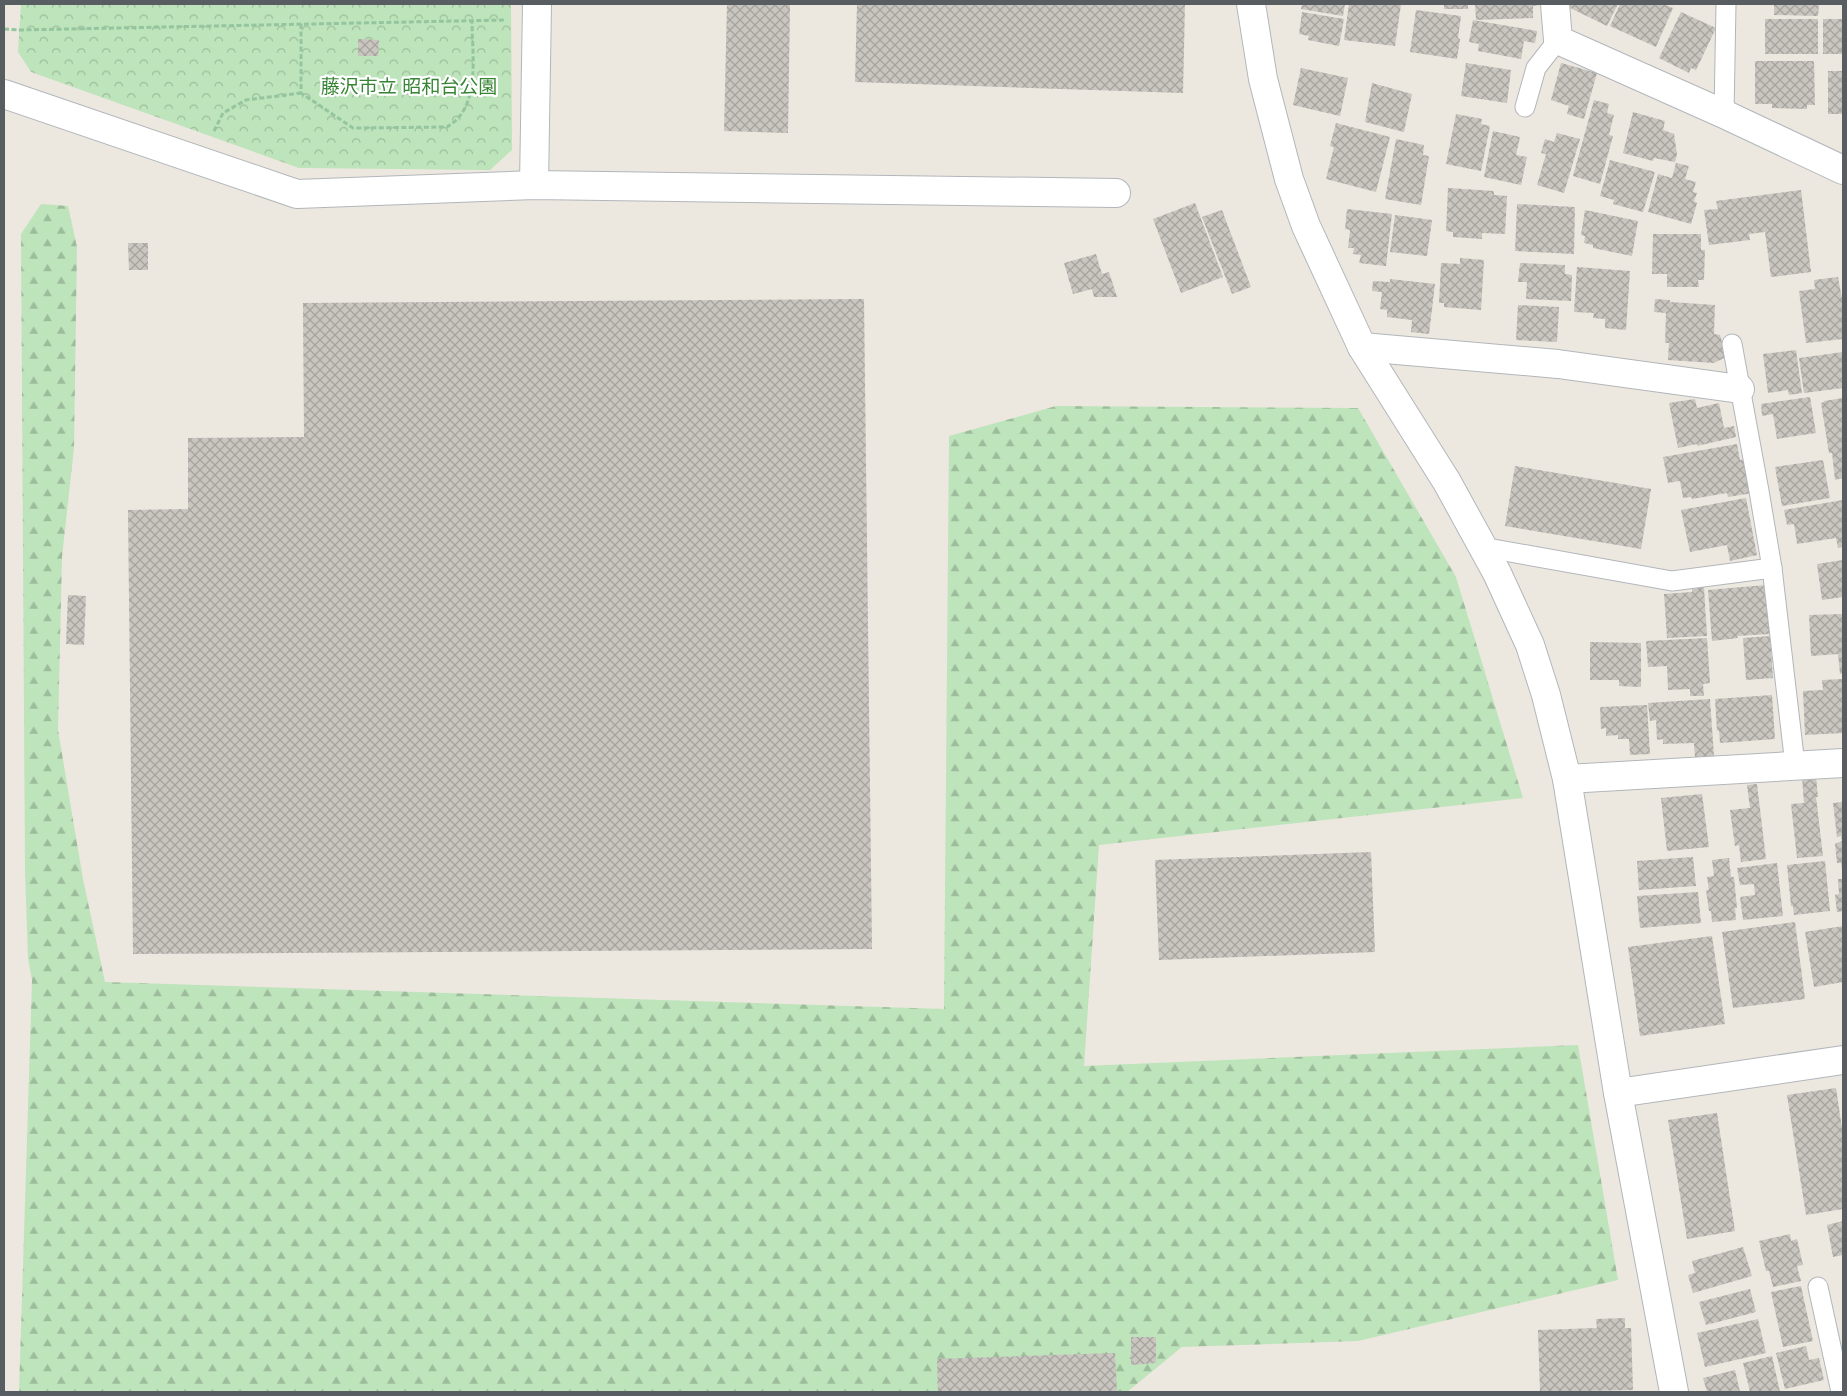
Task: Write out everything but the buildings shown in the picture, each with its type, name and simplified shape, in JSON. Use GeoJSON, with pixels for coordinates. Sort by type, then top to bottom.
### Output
{"type":"FeatureCollection","features":[{"type":"Feature","properties":{"kind":"street"},"geometry":{"type":"LineString","coordinates":[[1251,4],[1263,79],[1289,179],[1306,226],[1362,347],[1446,482],[1497,573],[1530,645],[1546,695],[1567,779],[1618,1092],[1674,1392]]}},
{"type":"Feature","properties":{"kind":"street"},"geometry":{"type":"LineString","coordinates":[[1555,4],[1558,40],[1724,114],[1843,170]]}},
{"type":"Feature","properties":{"kind":"street"},"geometry":{"type":"LineString","coordinates":[[534,185],[537,12]]}},
{"type":"Feature","properties":{"kind":"street"},"geometry":{"type":"LineString","coordinates":[[4,94],[297,194],[534,185],[1116,193]]}},
{"type":"Feature","properties":{"kind":"street"},"geometry":{"type":"LineString","coordinates":[[1362,347],[1558,364],[1740,389]]}},
{"type":"Feature","properties":{"kind":"street"},"geometry":{"type":"LineString","coordinates":[[1567,779],[1843,763]]}},
{"type":"Feature","properties":{"kind":"street"},"geometry":{"type":"LineString","coordinates":[[1618,1092],[1843,1060]]}},
{"type":"Feature","properties":{"kind":"lane"},"geometry":{"type":"LineString","coordinates":[[1724,114],[1726,4]]}},
{"type":"Feature","properties":{"kind":"lane"},"geometry":{"type":"LineString","coordinates":[[1525,107],[1536,68],[1558,40]]}},
{"type":"Feature","properties":{"kind":"lane"},"geometry":{"type":"LineString","coordinates":[[1732,344],[1772,568],[1795,765]]}},
{"type":"Feature","properties":{"kind":"lane"},"geometry":{"type":"LineString","coordinates":[[1482,547],[1672,581],[1772,568]]}},
{"type":"Feature","properties":{"kind":"lane"},"geometry":{"type":"LineString","coordinates":[[1818,1288],[1841,1392]]}},
{"type":"Feature","properties":{"kind":"path"},"geometry":{"type":"LineString","coordinates":[[4,29],[472,21],[537,12]]}},
{"type":"Feature","properties":{"kind":"path"},"geometry":{"type":"LineString","coordinates":[[200,160],[223,113],[246,100],[300,93],[352,128],[447,126],[459,118],[467,104],[472,86],[472,21]]}},
{"type":"Feature","properties":{"kind":"path"},"geometry":{"type":"LineString","coordinates":[[300,93],[301,24]]}},
{"type":"Feature","properties":{"kind":"green space","name":"藤沢市立 昭和台公園"},"geometry":{"type":"Polygon","coordinates":[[[21,4],[511,4],[512,150],[490,170],[299,168],[31,72],[18,52],[21,4]]]}},
{"type":"Feature","properties":{"kind":"green space"},"geometry":{"type":"Polygon","coordinates":[[[41,204],[68,206],[77,247],[74,448],[62,557],[58,730],[83,879],[105,982],[944,1009],[949,436],[1056,406],[1358,408],[1456,577],[1523,798],[1099,845],[1084,1066],[1578,1045],[1618,1280],[1358,1341],[1182,1347],[1127,1392],[19,1392],[32,980],[28,958],[25,872],[21,234],[41,204]]]}}]}
